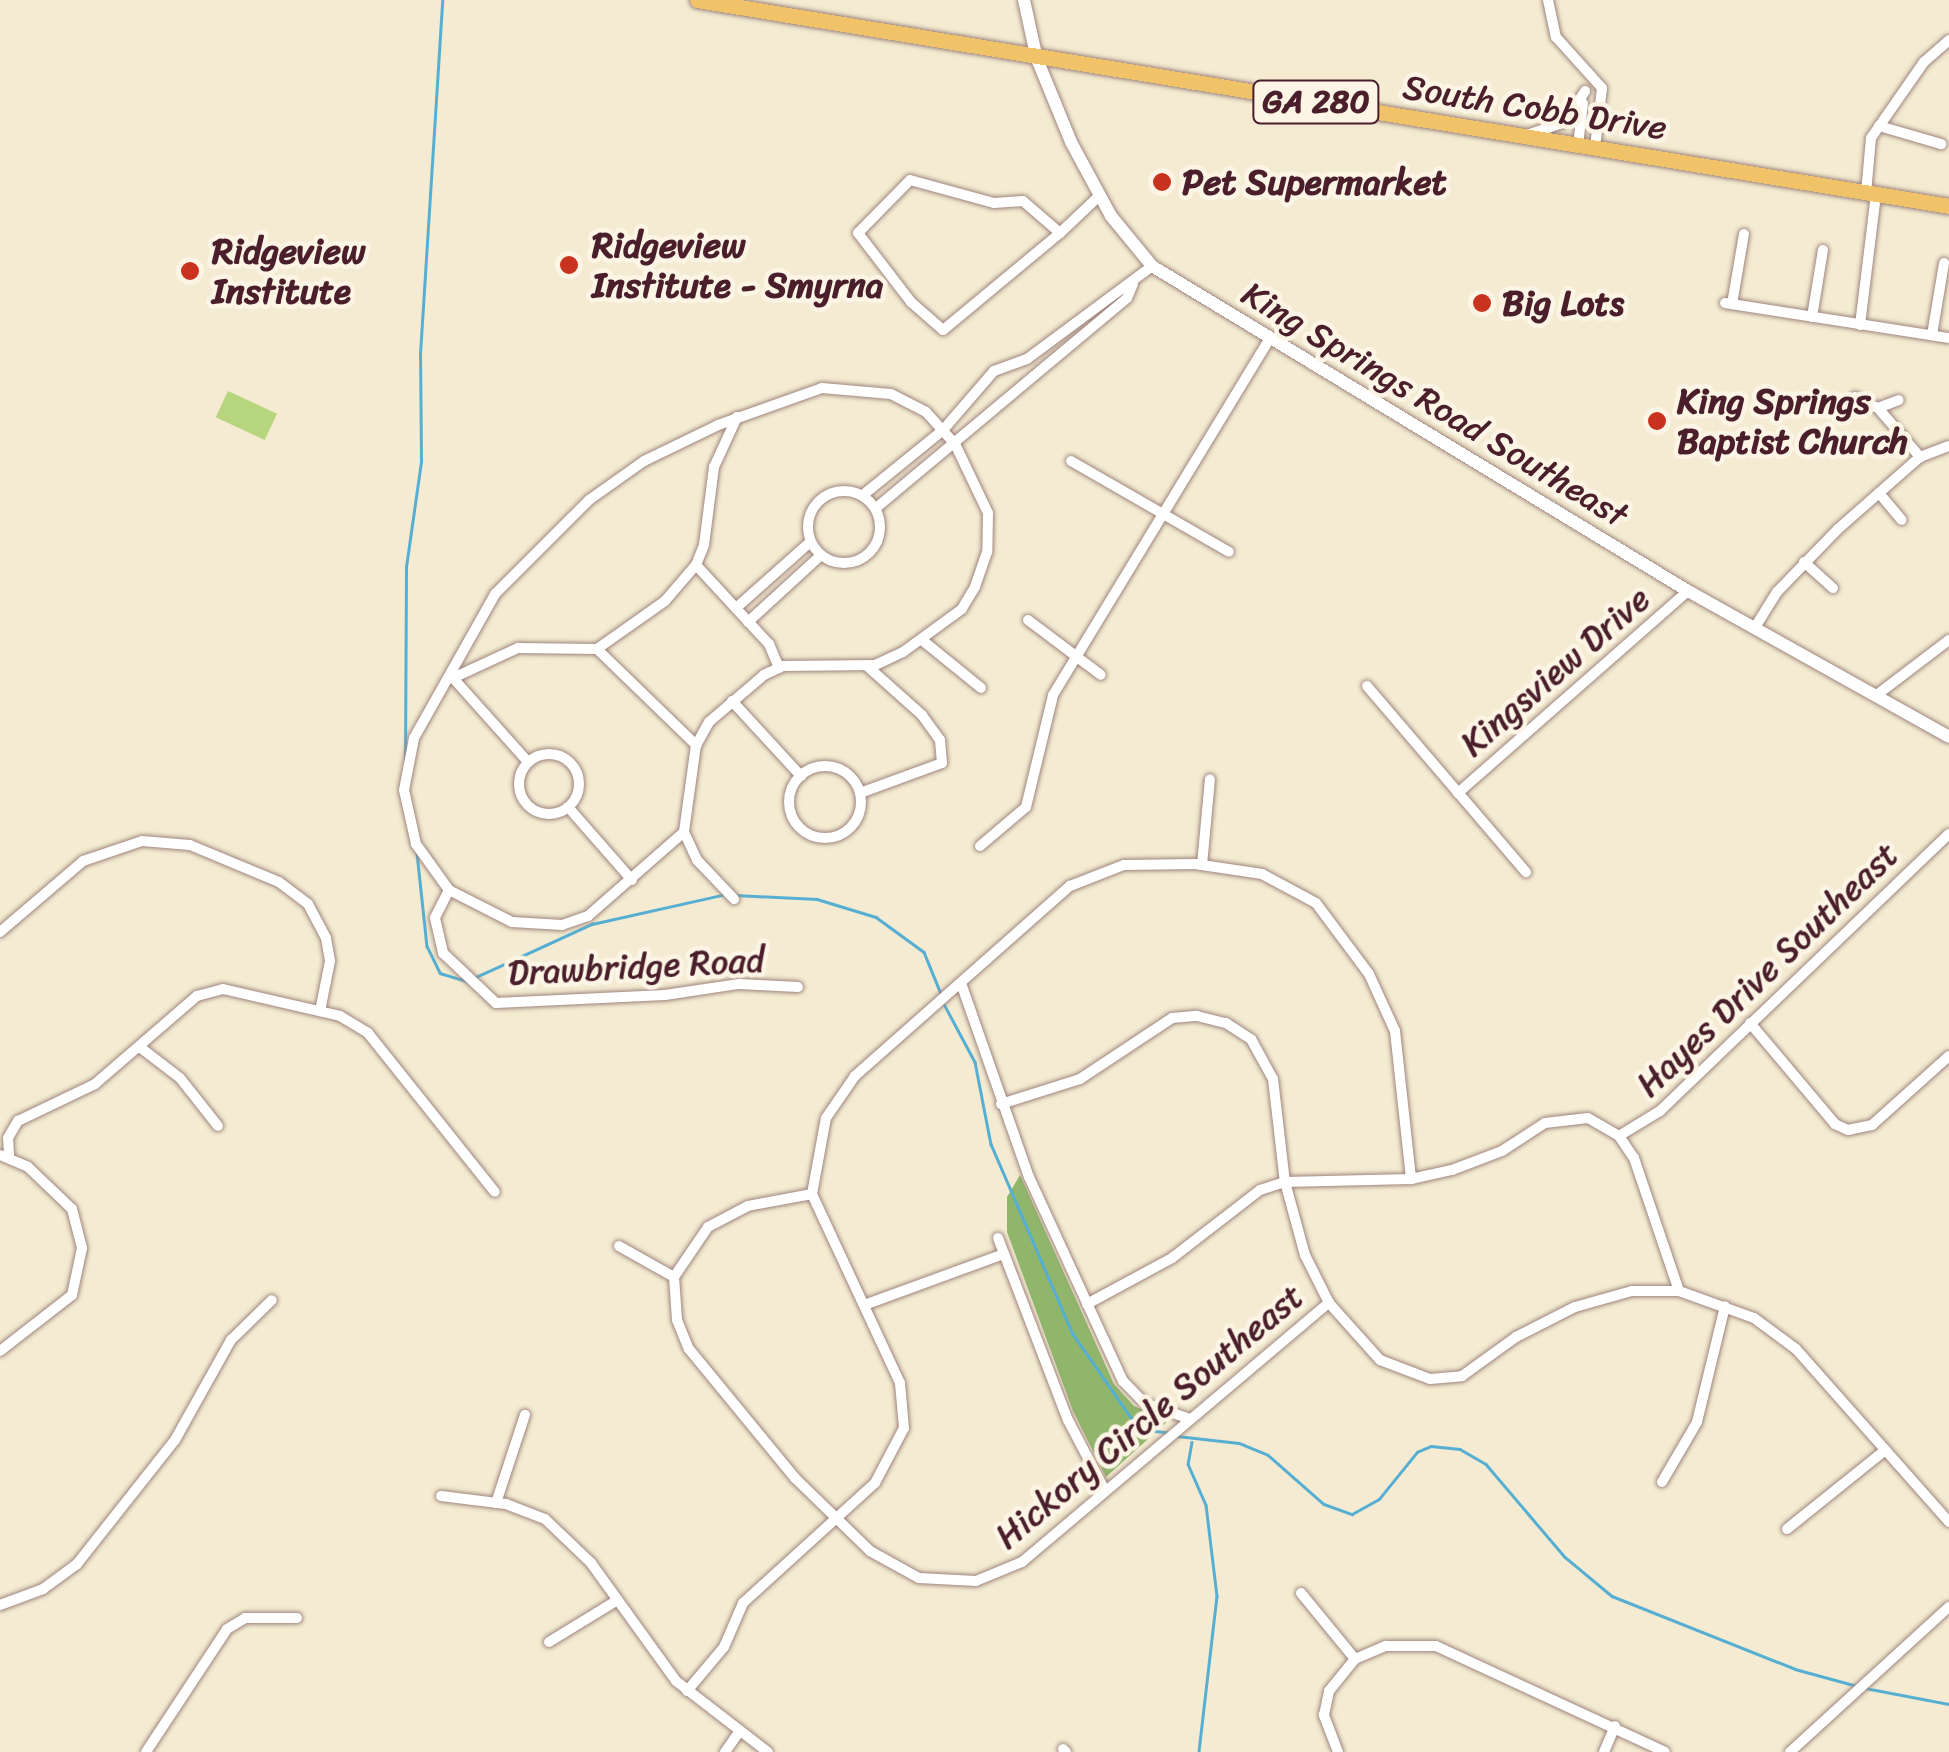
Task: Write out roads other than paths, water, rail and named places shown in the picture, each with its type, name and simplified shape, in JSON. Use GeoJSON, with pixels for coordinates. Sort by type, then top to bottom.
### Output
{"type":"FeatureCollection","features":[{"type":"Feature","properties":{"kind":"main road","name":"South Cobb Drive"},"geometry":{"type":"LineString","coordinates":[[697,0],[1037,59],[1530,134],[1949,206]]}},
{"type":"Feature","properties":{"kind":"street","name":"King Springs Road Southeast"},"geometry":{"type":"LineString","coordinates":[[1024,0],[1037,59],[1100,196],[1152,266],[1268,342],[1688,591],[1757,624],[1949,737]]}},
{"type":"Feature","properties":{"kind":"street"},"geometry":{"type":"LineString","coordinates":[[1548,0],[1556,37],[1591,79],[1602,100],[1595,148]]}},
{"type":"Feature","properties":{"kind":"street"},"geometry":{"type":"LineString","coordinates":[[1860,325],[1871,193],[1868,146],[1924,62],[1949,40]]}},
{"type":"Feature","properties":{"kind":"street"},"geometry":{"type":"LineString","coordinates":[[1530,134],[1565,122],[1591,79]]}},
{"type":"Feature","properties":{"kind":"street"},"geometry":{"type":"LineString","coordinates":[[1578,145],[1584,91]]}},
{"type":"Feature","properties":{"kind":"street"},"geometry":{"type":"LineString","coordinates":[[1879,126],[1941,144]]}},
{"type":"Feature","properties":{"kind":"street"},"geometry":{"type":"LineString","coordinates":[[1060,234],[1023,201],[994,203],[919,179],[910,180],[858,233],[911,302],[943,330],[1060,234],[1100,196]]}},
{"type":"Feature","properties":{"kind":"street"},"geometry":{"type":"LineString","coordinates":[[1744,234],[1728,303],[1949,338]]}},
{"type":"Feature","properties":{"kind":"street"},"geometry":{"type":"LineString","coordinates":[[1812,318],[1823,250]]}},
{"type":"Feature","properties":{"kind":"street"},"geometry":{"type":"LineString","coordinates":[[1932,336],[1944,263]]}},
{"type":"Feature","properties":{"kind":"street"},"geometry":{"type":"LineString","coordinates":[[876,508],[1127,298],[1133,284],[1152,266]]}},
{"type":"Feature","properties":{"kind":"street"},"geometry":{"type":"LineString","coordinates":[[863,495],[943,430],[994,371],[1027,359],[1118,288],[1133,284]]}},
{"type":"Feature","properties":{"kind":"street"},"geometry":{"type":"LineString","coordinates":[[1064,330],[1074,341]]}},
{"type":"Feature","properties":{"kind":"street"},"geometry":{"type":"LineString","coordinates":[[980,846],[1026,807],[1038,734],[1075,660],[1268,342]]}},
{"type":"Feature","properties":{"kind":"street"},"geometry":{"type":"LineString","coordinates":[[684,832],[588,916],[562,925],[512,922],[449,890],[416,844],[404,790],[414,738],[495,594],[589,500],[664,448],[802,393],[849,389],[891,394],[926,412],[955,444],[988,512],[987,552],[962,609],[922,640],[867,666],[779,668],[732,701],[696,745],[684,832],[697,860],[734,899]]}},
{"type":"Feature","properties":{"kind":"street"},"geometry":{"type":"LineString","coordinates":[[1855,397],[1878,408],[1920,457]]}},
{"type":"Feature","properties":{"kind":"street"},"geometry":{"type":"LineString","coordinates":[[1878,408],[1899,400]]}},
{"type":"Feature","properties":{"kind":"street"},"geometry":{"type":"LineString","coordinates":[[449,677],[518,648],[598,648],[646,618],[696,565],[714,467],[737,417]]}},
{"type":"Feature","properties":{"kind":"street"},"geometry":{"type":"LineString","coordinates":[[1757,624],[1804,562],[1920,457],[1949,446]]}},
{"type":"Feature","properties":{"kind":"street"},"geometry":{"type":"LineString","coordinates":[[1071,461],[1229,552]]}},
{"type":"Feature","properties":{"kind":"street"},"geometry":{"type":"LineString","coordinates":[[736,608],[810,542],[815,504],[838,491],[863,495],[876,508],[879,536],[862,559],[833,562],[820,555],[810,542]]}},
{"type":"Feature","properties":{"kind":"street"},"geometry":{"type":"LineString","coordinates":[[1879,493],[1902,520]]}},
{"type":"Feature","properties":{"kind":"street"},"geometry":{"type":"LineString","coordinates":[[748,622],[820,555]]}},
{"type":"Feature","properties":{"kind":"street"},"geometry":{"type":"LineString","coordinates":[[1804,562],[1834,588]]}},
{"type":"Feature","properties":{"kind":"street"},"geometry":{"type":"LineString","coordinates":[[696,565],[769,644],[779,668]]}},
{"type":"Feature","properties":{"kind":"street","name":"Kingsview Drive"},"geometry":{"type":"LineString","coordinates":[[1458,792],[1688,591]]}},
{"type":"Feature","properties":{"kind":"street"},"geometry":{"type":"LineString","coordinates":[[1028,620],[1075,660],[1101,676]]}},
{"type":"Feature","properties":{"kind":"street"},"geometry":{"type":"LineString","coordinates":[[922,640],[981,688]]}},
{"type":"Feature","properties":{"kind":"street"},"geometry":{"type":"LineString","coordinates":[[1878,694],[1949,640]]}},
{"type":"Feature","properties":{"kind":"street"},"geometry":{"type":"LineString","coordinates":[[598,648],[696,745]]}},
{"type":"Feature","properties":{"kind":"street"},"geometry":{"type":"LineString","coordinates":[[860,793],[942,763],[940,740],[922,715],[867,666]]}},
{"type":"Feature","properties":{"kind":"street"},"geometry":{"type":"LineString","coordinates":[[449,677],[528,762]]}},
{"type":"Feature","properties":{"kind":"street"},"geometry":{"type":"LineString","coordinates":[[1368,686],[1526,872]]}},
{"type":"Feature","properties":{"kind":"street"},"geometry":{"type":"LineString","coordinates":[[732,701],[800,776]]}},
{"type":"Feature","properties":{"kind":"street"},"geometry":{"type":"LineString","coordinates":[[550,754],[571,764],[579,786],[568,807],[545,814],[524,802],[518,782],[528,762],[550,754]]}},
{"type":"Feature","properties":{"kind":"street"},"geometry":{"type":"LineString","coordinates":[[800,776],[835,768],[860,793]]}},
{"type":"Feature","properties":{"kind":"street"},"geometry":{"type":"LineString","coordinates":[[800,776],[790,810],[811,836],[833,838],[853,826],[860,793]]}},
{"type":"Feature","properties":{"kind":"street"},"geometry":{"type":"LineString","coordinates":[[1202,865],[1210,779]]}},
{"type":"Feature","properties":{"kind":"street"},"geometry":{"type":"LineString","coordinates":[[568,807],[632,880]]}},
{"type":"Feature","properties":{"kind":"street","name":"Hayes Drive Southeast"},"geometry":{"type":"LineString","coordinates":[[1619,1136],[1638,1130],[1949,834]]}},
{"type":"Feature","properties":{"kind":"street"},"geometry":{"type":"LineString","coordinates":[[0,932],[82,861],[142,841],[190,844],[279,882],[308,904],[326,938],[330,961],[320,1011]]}},
{"type":"Feature","properties":{"kind":"street"},"geometry":{"type":"LineString","coordinates":[[687,1692],[724,1648],[743,1603],[886,1470],[904,1428],[900,1383],[868,1304],[812,1194],[816,1147],[841,1092],[920,1014],[962,986],[1031,916],[1100,870],[1202,865],[1290,884],[1316,903],[1369,974],[1395,1031],[1411,1179]]}},
{"type":"Feature","properties":{"kind":"street","name":"Drawbridge Road"},"geometry":{"type":"LineString","coordinates":[[449,890],[435,918],[443,953],[496,1003],[665,995],[739,984],[798,987]]}},
{"type":"Feature","properties":{"kind":"street"},"geometry":{"type":"LineString","coordinates":[[962,986],[1001,1104],[1128,1390],[1187,1418]]}},
{"type":"Feature","properties":{"kind":"street"},"geometry":{"type":"LineString","coordinates":[[0,1351],[72,1295],[81,1274],[79,1222],[72,1208],[5,1155],[8,1138],[18,1121],[94,1084],[141,1048],[197,996],[222,990],[320,1011],[368,1033],[495,1192]]}},
{"type":"Feature","properties":{"kind":"street"},"geometry":{"type":"LineString","coordinates":[[1001,1104],[1080,1079],[1172,1018],[1212,1018],[1252,1040],[1268,1065],[1285,1182],[1305,1255],[1329,1303],[1380,1360],[1430,1379],[1462,1376],[1516,1337],[1608,1295],[1679,1291],[1754,1318],[1796,1349],[1949,1522]]}},
{"type":"Feature","properties":{"kind":"street"},"geometry":{"type":"LineString","coordinates":[[1750,1023],[1835,1124],[1848,1130],[1872,1125],[1949,1056]]}},
{"type":"Feature","properties":{"kind":"street"},"geometry":{"type":"LineString","coordinates":[[141,1048],[180,1078],[218,1126]]}},
{"type":"Feature","properties":{"kind":"street"},"geometry":{"type":"LineString","coordinates":[[1088,1304],[1172,1258],[1247,1196],[1285,1182],[1411,1179],[1480,1161],[1545,1122],[1588,1118],[1619,1136],[1648,1185],[1679,1291]]}},
{"type":"Feature","properties":{"kind":"street"},"geometry":{"type":"LineString","coordinates":[[620,1246],[674,1277],[697,1238],[720,1218],[812,1194]]}},
{"type":"Feature","properties":{"kind":"street"},"geometry":{"type":"LineString","coordinates":[[998,1238],[1068,1420],[1104,1490]]}},
{"type":"Feature","properties":{"kind":"street"},"geometry":{"type":"LineString","coordinates":[[868,1304],[1004,1254]]}},
{"type":"Feature","properties":{"kind":"street","name":"Hickory Circle Southeast"},"geometry":{"type":"LineString","coordinates":[[674,1277],[678,1320],[689,1348],[837,1519],[899,1571],[934,1580],[976,1580],[1022,1562],[1187,1418],[1329,1303]]}},
{"type":"Feature","properties":{"kind":"street"},"geometry":{"type":"LineString","coordinates":[[0,1605],[44,1588],[88,1552],[176,1440],[230,1340],[272,1300]]}},
{"type":"Feature","properties":{"kind":"street"},"geometry":{"type":"LineString","coordinates":[[1662,1482],[1697,1422],[1726,1306]]}},
{"type":"Feature","properties":{"kind":"street"},"geometry":{"type":"LineString","coordinates":[[496,1503],[525,1415]]}},
{"type":"Feature","properties":{"kind":"street"},"geometry":{"type":"LineString","coordinates":[[1787,1529],[1884,1452]]}},
{"type":"Feature","properties":{"kind":"street"},"geometry":{"type":"LineString","coordinates":[[441,1496],[496,1503],[545,1519],[590,1563],[687,1692],[768,1752]]}},
{"type":"Feature","properties":{"kind":"street"},"geometry":{"type":"LineString","coordinates":[[1301,1593],[1354,1659]]}},
{"type":"Feature","properties":{"kind":"street"},"geometry":{"type":"LineString","coordinates":[[549,1642],[616,1601]]}},
{"type":"Feature","properties":{"kind":"street"},"geometry":{"type":"LineString","coordinates":[[1790,1752],[1949,1607]]}},
{"type":"Feature","properties":{"kind":"street"},"geometry":{"type":"LineString","coordinates":[[146,1752],[227,1630],[245,1618],[297,1618]]}},
{"type":"Feature","properties":{"kind":"street"},"geometry":{"type":"LineString","coordinates":[[1338,1752],[1324,1715],[1328,1691],[1354,1659],[1386,1646],[1436,1646],[1665,1752]]}},
{"type":"Feature","properties":{"kind":"street"},"geometry":{"type":"LineString","coordinates":[[1604,1752],[1615,1726]]}},
{"type":"Feature","properties":{"kind":"street"},"geometry":{"type":"LineString","coordinates":[[725,1752],[740,1732]]}},
{"type":"Feature","properties":{"kind":"waterway"},"geometry":{"type":"LineString","coordinates":[[405,761],[406,567],[421,461],[420,354],[442,0]]}},
{"type":"Feature","properties":{"kind":"waterway"},"geometry":{"type":"LineString","coordinates":[[417,853],[427,946],[440,973],[469,982]]}},
{"type":"Feature","properties":{"kind":"waterway"},"geometry":{"type":"LineString","coordinates":[[476,977],[592,924],[722,895]]}},
{"type":"Feature","properties":{"kind":"waterway"},"geometry":{"type":"LineString","coordinates":[[735,895],[817,899],[876,917],[924,952],[942,996]]}},
{"type":"Feature","properties":{"kind":"waterway"},"geometry":{"type":"LineString","coordinates":[[944,1004],[975,1062],[991,1144],[1073,1334],[1139,1429],[1170,1433]]}},
{"type":"Feature","properties":{"kind":"waterway"},"geometry":{"type":"LineString","coordinates":[[1177,1436],[1239,1443],[1268,1455],[1324,1504],[1352,1514],[1379,1499],[1417,1452],[1431,1446],[1460,1449],[1486,1464],[1565,1557],[1612,1596],[1795,1669],[1857,1686]]}},
{"type":"Feature","properties":{"kind":"waterway"},"geometry":{"type":"LineString","coordinates":[[1192,1442],[1188,1464],[1206,1505],[1217,1596],[1199,1752]]}},
{"type":"Feature","properties":{"kind":"waterway"},"geometry":{"type":"LineString","coordinates":[[1865,1688],[1949,1704]]}},
{"type":"Feature","properties":{"kind":"place","name":"Pet Supermarket"},"geometry":{"type":"Point","coordinates":[1162,182]}},
{"type":"Feature","properties":{"kind":"place","name":"Ridgeview Institute - Smyrna"},"geometry":{"type":"Point","coordinates":[569,265]}},
{"type":"Feature","properties":{"kind":"place","name":"Ridgeview Institute"},"geometry":{"type":"Point","coordinates":[190,271]}},
{"type":"Feature","properties":{"kind":"place","name":"Big Lots"},"geometry":{"type":"Point","coordinates":[1482,303]}},
{"type":"Feature","properties":{"kind":"place","name":"King Springs Baptist Church"},"geometry":{"type":"Point","coordinates":[1657,421]}}]}
